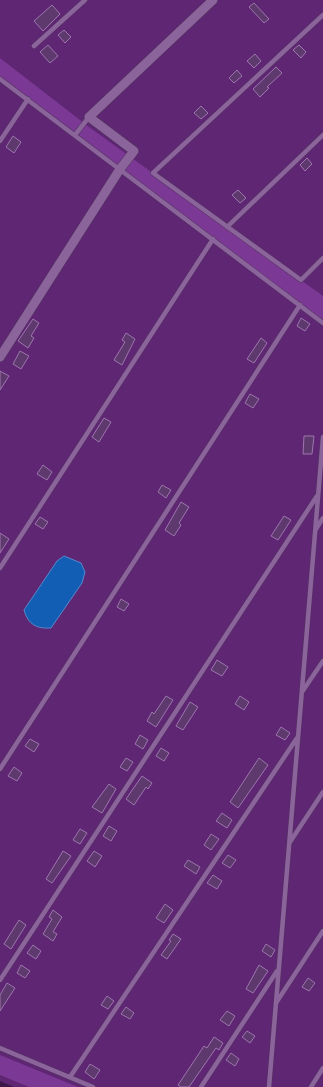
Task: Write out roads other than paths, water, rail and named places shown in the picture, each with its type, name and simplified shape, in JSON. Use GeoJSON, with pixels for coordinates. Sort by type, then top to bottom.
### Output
{"type":"FeatureCollection","features":[{"type":"Feature","properties":{"kind":"street"},"geometry":{"type":"LineString","coordinates":[[0,357],[120,169],[134,151],[89,117],[213,0]]}},
{"type":"Feature","properties":{"kind":"lane"},"geometry":{"type":"LineString","coordinates":[[34,46],[86,0]]}},
{"type":"Feature","properties":{"kind":"lane"},"geometry":{"type":"LineString","coordinates":[[323,15],[153,173],[301,280],[323,258]]}},
{"type":"Feature","properties":{"kind":"lane"},"geometry":{"type":"LineString","coordinates":[[0,79],[323,322]]}},
{"type":"Feature","properties":{"kind":"lane"},"geometry":{"type":"LineString","coordinates":[[0,141],[28,100]]}},
{"type":"Feature","properties":{"kind":"lane"},"geometry":{"type":"LineString","coordinates":[[75,135],[89,117]]}},
{"type":"Feature","properties":{"kind":"lane"},"geometry":{"type":"LineString","coordinates":[[227,227],[323,135]]}},
{"type":"Feature","properties":{"kind":"lane"},"geometry":{"type":"LineString","coordinates":[[0,568],[214,239]]}},
{"type":"Feature","properties":{"kind":"lane"},"geometry":{"type":"LineString","coordinates":[[0,769],[300,305]]}},
{"type":"Feature","properties":{"kind":"lane"},"geometry":{"type":"LineString","coordinates":[[269,1087],[323,437]]}},
{"type":"Feature","properties":{"kind":"lane"},"geometry":{"type":"LineString","coordinates":[[0,980],[318,495]]}},
{"type":"Feature","properties":{"kind":"lane"},"geometry":{"type":"LineString","coordinates":[[315,530],[323,518]]}},
{"type":"Feature","properties":{"kind":"lane"},"geometry":{"type":"LineString","coordinates":[[301,694],[323,661]]}},
{"type":"Feature","properties":{"kind":"lane"},"geometry":{"type":"LineString","coordinates":[[70,1077],[298,737]]}},
{"type":"Feature","properties":{"kind":"lane"},"geometry":{"type":"LineString","coordinates":[[289,843],[323,792]]}},
{"type":"Feature","properties":{"kind":"lane"},"geometry":{"type":"LineString","coordinates":[[275,1005],[323,932]]}},
{"type":"Feature","properties":{"kind":"lane"},"geometry":{"type":"LineString","coordinates":[[201,1087],[278,970]]}},
{"type":"Feature","properties":{"kind":"lane"},"geometry":{"type":"LineString","coordinates":[[0,1048],[93,1087]]}},
{"type":"Feature","properties":{"kind":"lane"},"geometry":{"type":"LineString","coordinates":[[311,1087],[323,1068]]}},
{"type":"Feature","properties":{"kind":"water"},"geometry":{"type":"Polygon","coordinates":[[[64,556],[81,563],[85,572],[82,583],[51,628],[41,628],[33,625],[28,619],[24,610],[57,561],[64,556]]]}}]}
